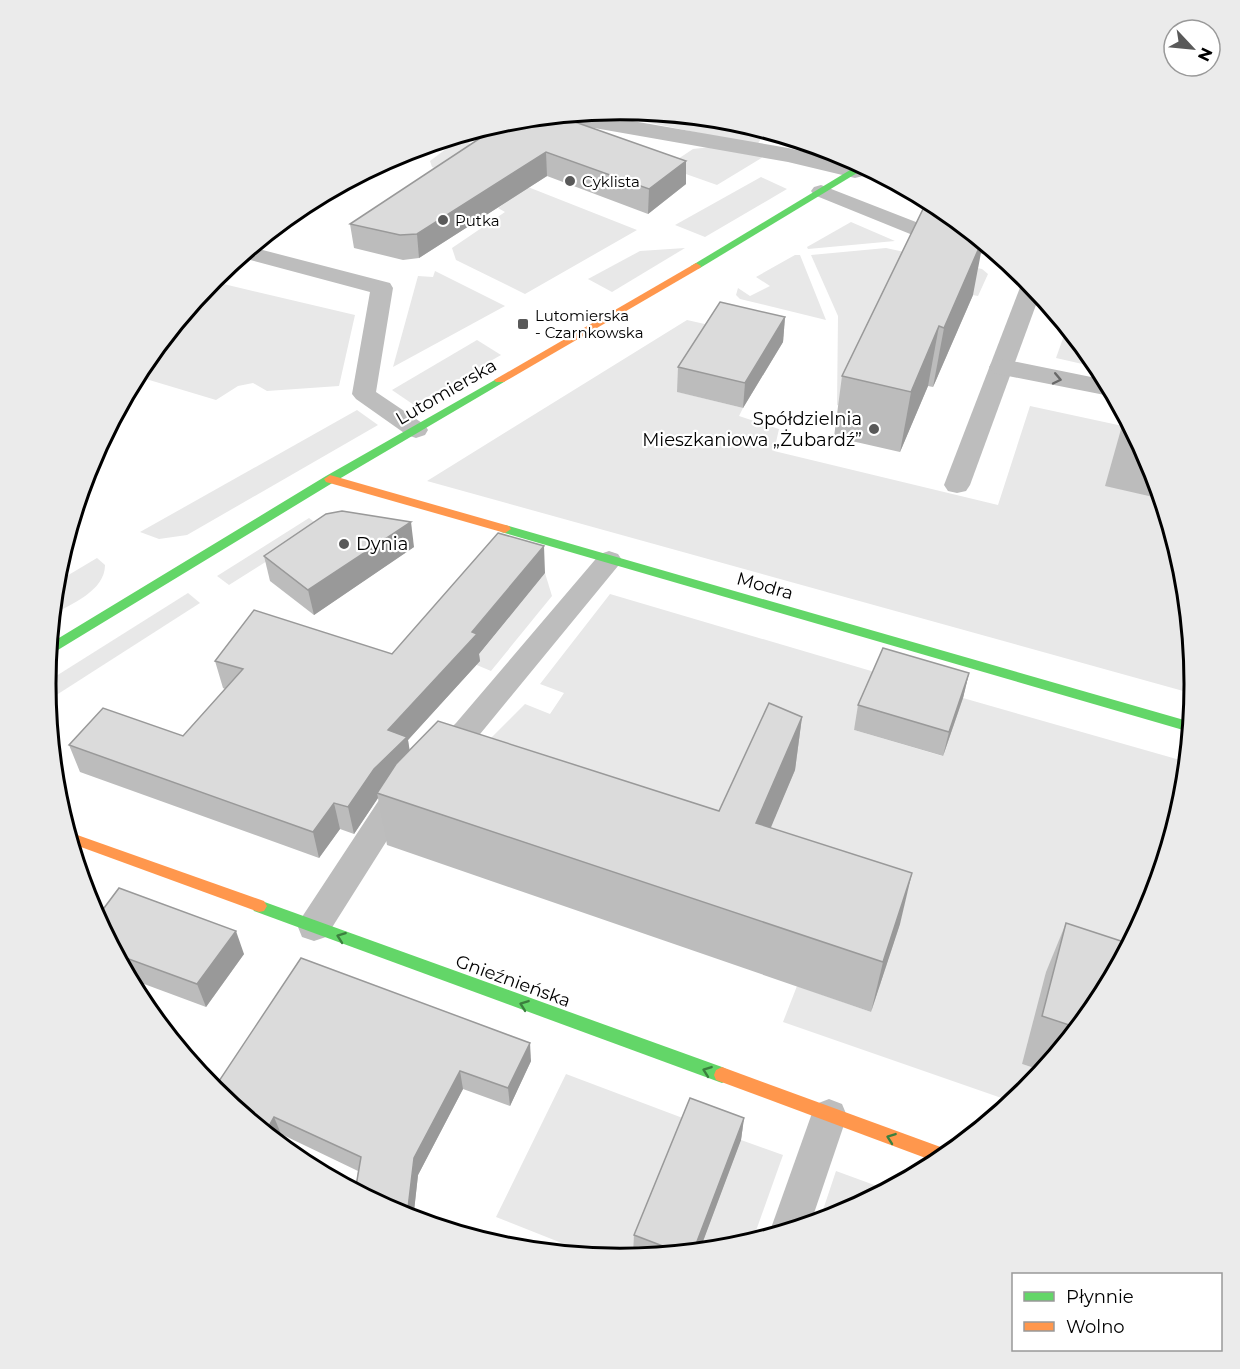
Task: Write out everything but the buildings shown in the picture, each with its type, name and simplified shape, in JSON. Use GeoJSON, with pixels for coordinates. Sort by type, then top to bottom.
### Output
{"type":"FeatureCollection","features":[{"type":"Feature","properties":{"kind":"street"},"geometry":{"type":"LineString","coordinates":[[592,121],[840,165]]}},
{"type":"Feature","properties":{"kind":"street","name":"Lutomierska"},"geometry":{"type":"LineString","coordinates":[[57,645],[330,479],[854,171]]}},
{"type":"Feature","properties":{"kind":"street"},"geometry":{"type":"LineString","coordinates":[[1002,367],[1100,387]]}},
{"type":"Feature","properties":{"kind":"street","name":"Modra"},"geometry":{"type":"LineString","coordinates":[[330,479],[1183,725]]}},
{"type":"Feature","properties":{"kind":"street","name":"Gnieźnieńska"},"geometry":{"type":"LineString","coordinates":[[78,841],[935,1153]]}},
{"type":"Feature","properties":{"kind":"lane"},"geometry":{"type":"LineString","coordinates":[[821,191],[932,236],[975,246]]}},
{"type":"Feature","properties":{"kind":"lane"},"geometry":{"type":"LineString","coordinates":[[254,255],[382,288],[364,394],[416,430]]}},
{"type":"Feature","properties":{"kind":"lane"},"geometry":{"type":"LineString","coordinates":[[957,485],[1028,295]]}},
{"type":"Feature","properties":{"kind":"lane"},"geometry":{"type":"LineString","coordinates":[[314,927],[392,806],[466,731],[609,560]]}},
{"type":"Feature","properties":{"kind":"lane"},"geometry":{"type":"LineString","coordinates":[[792,1222],[829,1116]]}},
{"type":"Feature","properties":{"kind":"shaded area"},"geometry":{"type":"Polygon","coordinates":[[[644,121],[694,125],[762,138],[757,145],[644,121]]]}},
{"type":"Feature","properties":{"kind":"shaded area"},"geometry":{"type":"Polygon","coordinates":[[[469,141],[475,157],[450,174],[432,167],[430,161],[449,147],[469,141]]]}},
{"type":"Feature","properties":{"kind":"shaded area"},"geometry":{"type":"Polygon","coordinates":[[[711,147],[765,156],[717,185],[666,167],[693,149],[711,147]]]}},
{"type":"Feature","properties":{"kind":"shaded area"},"geometry":{"type":"Polygon","coordinates":[[[761,177],[787,189],[705,237],[675,225],[761,177]]]}},
{"type":"Feature","properties":{"kind":"shaded area"},"geometry":{"type":"Polygon","coordinates":[[[528,187],[637,230],[525,294],[456,260],[452,248],[505,212],[498,208],[528,187]]]}},
{"type":"Feature","properties":{"kind":"shaded area"},"geometry":{"type":"Polygon","coordinates":[[[851,222],[895,241],[808,249],[807,247],[851,222]]]}},
{"type":"Feature","properties":{"kind":"shaded area"},"geometry":{"type":"Polygon","coordinates":[[[685,248],[612,292],[588,279],[640,251],[685,248]]]}},
{"type":"Feature","properties":{"kind":"shaded area"},"geometry":{"type":"Polygon","coordinates":[[[886,248],[982,269],[988,274],[978,296],[967,294],[847,408],[837,405],[838,316],[811,255],[886,248]]]}},
{"type":"Feature","properties":{"kind":"shaded area"},"geometry":{"type":"Polygon","coordinates":[[[795,255],[800,255],[826,320],[740,299],[736,295],[738,288],[750,296],[770,286],[756,277],[795,255]]]}},
{"type":"Feature","properties":{"kind":"shaded area"},"geometry":{"type":"Polygon","coordinates":[[[435,271],[505,306],[393,367],[418,276],[433,277],[435,271]]]}},
{"type":"Feature","properties":{"kind":"shaded area"},"geometry":{"type":"Polygon","coordinates":[[[222,284],[355,315],[339,386],[267,391],[253,383],[238,386],[216,400],[146,379],[172,341],[222,284]]]}},
{"type":"Feature","properties":{"kind":"shaded area"},"geometry":{"type":"Polygon","coordinates":[[[687,320],[718,327],[678,392],[743,408],[739,416],[779,429],[774,451],[998,505],[1030,406],[1121,426],[1142,468],[1155,503],[1174,574],[1180,611],[1184,691],[427,481],[687,320]]]}},
{"type":"Feature","properties":{"kind":"shaded area"},"geometry":{"type":"Polygon","coordinates":[[[1064,336],[1084,364],[1056,358],[1064,336]]]}},
{"type":"Feature","properties":{"kind":"shaded area"},"geometry":{"type":"Polygon","coordinates":[[[477,340],[501,355],[414,405],[392,390],[477,340]]]}},
{"type":"Feature","properties":{"kind":"shaded area"},"geometry":{"type":"Polygon","coordinates":[[[357,410],[378,425],[187,535],[159,539],[140,532],[357,410]]]}},
{"type":"Feature","properties":{"kind":"shaded area"},"geometry":{"type":"Polygon","coordinates":[[[309,518],[321,527],[229,585],[217,576],[309,518]]]}},
{"type":"Feature","properties":{"kind":"shaded area"},"geometry":{"type":"Polygon","coordinates":[[[97,558],[105,565],[104,574],[93,589],[86,596],[60,610],[66,577],[97,558]]]}},
{"type":"Feature","properties":{"kind":"shaded area"},"geometry":{"type":"Polygon","coordinates":[[[545,573],[552,596],[491,671],[472,663],[545,573]]]}},
{"type":"Feature","properties":{"kind":"shaded area"},"geometry":{"type":"Polygon","coordinates":[[[188,593],[200,603],[56,695],[56,676],[188,593]]]}},
{"type":"Feature","properties":{"kind":"shaded area"},"geometry":{"type":"Polygon","coordinates":[[[610,594],[878,673],[854,730],[942,756],[963,698],[1180,760],[1174,795],[1155,866],[1142,901],[1109,967],[1075,1018],[1022,1064],[1034,1068],[1003,1099],[783,1022],[797,986],[871,1012],[900,924],[452,777],[525,704],[550,714],[564,693],[540,684],[610,594]]]}},
{"type":"Feature","properties":{"kind":"shaded area"},"geometry":{"type":"Polygon","coordinates":[[[566,1074],[688,1120],[635,1249],[571,1247],[496,1217],[566,1074]]]}},
{"type":"Feature","properties":{"kind":"shaded area"},"geometry":{"type":"Polygon","coordinates":[[[741,1140],[783,1155],[755,1232],[703,1243],[741,1140]]]}},
{"type":"Feature","properties":{"kind":"shaded area"},"geometry":{"type":"Polygon","coordinates":[[[836,1171],[878,1186],[870,1191],[823,1211],[836,1171]]]}},
{"type":"Feature","properties":{"kind":"traffic: fast"},"geometry":{"type":"LineString","coordinates":[[696,266],[854,171]]}},
{"type":"Feature","properties":{"kind":"traffic: fast"},"geometry":{"type":"LineString","coordinates":[[57,645],[330,479],[500,380]]}},
{"type":"Feature","properties":{"kind":"traffic: fast"},"geometry":{"type":"LineString","coordinates":[[505,529],[1183,725]]}},
{"type":"Feature","properties":{"kind":"traffic: fast"},"geometry":{"type":"LineString","coordinates":[[259,906],[722,1075]]}},
{"type":"Feature","properties":{"kind":"traffic: slow"},"geometry":{"type":"LineString","coordinates":[[500,380],[696,266]]}},
{"type":"Feature","properties":{"kind":"traffic: slow"},"geometry":{"type":"LineString","coordinates":[[330,479],[505,529]]}},
{"type":"Feature","properties":{"kind":"traffic: slow"},"geometry":{"type":"LineString","coordinates":[[77,839],[259,906]]}},
{"type":"Feature","properties":{"kind":"traffic: slow"},"geometry":{"type":"LineString","coordinates":[[722,1075],[935,1153]]}},
{"type":"Feature","properties":{"kind":"place","name":"Cyklista"},"geometry":{"type":"Point","coordinates":[570,181]}},
{"type":"Feature","properties":{"kind":"place","name":"Putka"},"geometry":{"type":"Point","coordinates":[443,220]}},
{"type":"Feature","properties":{"kind":"place","name":"Lutomierska - Czarnkowska"},"geometry":{"type":"Point","coordinates":[523,324]}},
{"type":"Feature","properties":{"kind":"place","name":"Spółdzielnia Mieszkaniowa „Żubardź”"},"geometry":{"type":"Point","coordinates":[874,429]}},
{"type":"Feature","properties":{"kind":"place","name":"Dynia"},"geometry":{"type":"Point","coordinates":[344,544]}}]}
